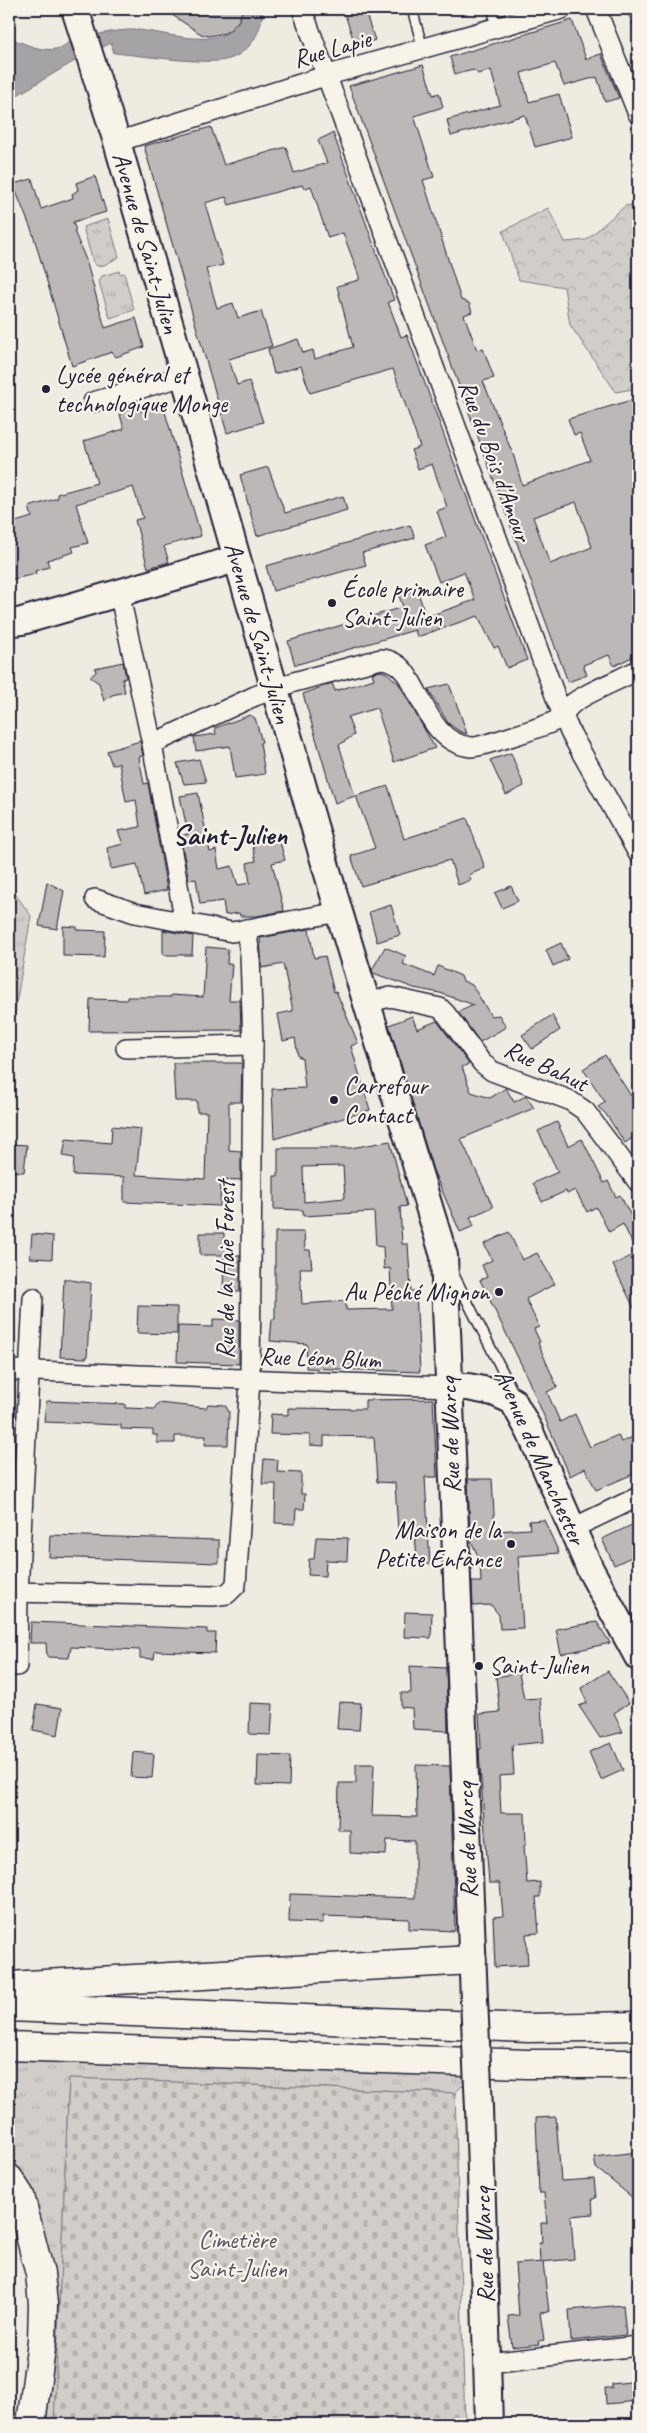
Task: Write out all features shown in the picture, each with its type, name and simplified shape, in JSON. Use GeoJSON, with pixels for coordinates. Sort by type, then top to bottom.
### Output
{"type":"FeatureCollection","features":[{"type":"Feature","properties":{"kind":"highway"},"geometry":{"type":"LineString","coordinates":[[9,1986],[472,1960]]}},
{"type":"Feature","properties":{"kind":"highway"},"geometry":{"type":"LineString","coordinates":[[9,2007],[529,2028],[638,2026]]}},
{"type":"Feature","properties":{"kind":"highway"},"geometry":{"type":"LineString","coordinates":[[9,2046],[527,2064],[638,2064]]}},
{"type":"Feature","properties":{"kind":"highway"},"geometry":{"type":"LineString","coordinates":[[9,2179],[20,2196],[40,2274],[43,2304],[42,2341],[31,2424]]}},
{"type":"Feature","properties":{"kind":"main road","name":"Avenue de Saint-Julien"},"geometry":{"type":"LineString","coordinates":[[75,9],[117,142],[366,1004],[444,1256]]}},
{"type":"Feature","properties":{"kind":"main road"},"geometry":{"type":"LineString","coordinates":[[9,623],[22,621],[236,559]]}},
{"type":"Feature","properties":{"kind":"main road","name":"Rue de Warcq"},"geometry":{"type":"LineString","coordinates":[[444,1256],[479,2108],[489,2424]]}},
{"type":"Feature","properties":{"kind":"main road"},"geometry":{"type":"LineString","coordinates":[[449,1387],[468,1387],[493,1392],[513,1401]]}},
{"type":"Feature","properties":{"kind":"main road","name":"Avenue de Manchester"},"geometry":{"type":"LineString","coordinates":[[513,1401],[530,1432],[590,1569],[638,1657]]}},
{"type":"Feature","properties":{"kind":"street","name":"Rue du Bois d'Amour"},"geometry":{"type":"LineString","coordinates":[[302,9],[325,76],[563,715],[570,732],[638,853]]}},
{"type":"Feature","properties":{"kind":"street","name":"Rue Lapie"},"geometry":{"type":"LineString","coordinates":[[117,142],[325,76],[562,9]]}},
{"type":"Feature","properties":{"kind":"street"},"geometry":{"type":"LineString","coordinates":[[596,9],[638,114]]}},
{"type":"Feature","properties":{"kind":"street"},"geometry":{"type":"LineString","coordinates":[[93,402],[184,376]]}},
{"type":"Feature","properties":{"kind":"street"},"geometry":{"type":"LineString","coordinates":[[119,592],[152,744],[186,923]]}},
{"type":"Feature","properties":{"kind":"street"},"geometry":{"type":"LineString","coordinates":[[152,744],[254,696],[294,682],[381,659],[392,660],[403,669],[436,726],[448,740],[472,747],[550,724],[563,715],[571,705],[638,670]]}},
{"type":"Feature","properties":{"kind":"street"},"geometry":{"type":"LineString","coordinates":[[95,899],[135,913],[232,932],[339,912]]}},
{"type":"Feature","properties":{"kind":"street","name":"Rue de la Haie Forest"},"geometry":{"type":"LineString","coordinates":[[13,1592],[213,1596],[227,1594],[236,1584],[250,1381],[253,1045],[250,954],[246,929]]}},
{"type":"Feature","properties":{"kind":"street","name":"Rue Bahut"},"geometry":{"type":"LineString","coordinates":[[366,1004],[390,997],[440,1008],[482,1063],[492,1072],[569,1100],[585,1111],[638,1182]]}},
{"type":"Feature","properties":{"kind":"street"},"geometry":{"type":"LineString","coordinates":[[126,1048],[253,1045]]}},
{"type":"Feature","properties":{"kind":"street"},"geometry":{"type":"LineString","coordinates":[[17,1666],[13,1592],[33,1298]]}},
{"type":"Feature","properties":{"kind":"street","name":"Rue Léon Blum"},"geometry":{"type":"LineString","coordinates":[[9,1370],[250,1381],[449,1387]]}},
{"type":"Feature","properties":{"kind":"street"},"geometry":{"type":"LineString","coordinates":[[571,1529],[638,1497]]}},
{"type":"Feature","properties":{"kind":"street"},"geometry":{"type":"LineString","coordinates":[[488,2363],[638,2346]]}},
{"type":"Feature","properties":{"kind":"lane"},"geometry":{"type":"LineString","coordinates":[[412,9],[423,49]]}},
{"type":"Feature","properties":{"kind":"lane"},"geometry":{"type":"LineString","coordinates":[[493,9],[496,29]]}},
{"type":"Feature","properties":{"kind":"lane","name":"Avenue de Manchester"},"geometry":{"type":"LineString","coordinates":[[444,1256],[512,1390],[513,1401]]}},
{"type":"Feature","properties":{"kind":"green space"},"geometry":{"type":"Polygon","coordinates":[[[638,204],[638,388],[616,392],[570,325],[564,287],[519,280],[503,231],[548,208],[565,242],[586,240],[625,206],[638,204]]]}},
{"type":"Feature","properties":{"kind":"green space"},"geometry":{"type":"Polygon","coordinates":[[[108,219],[119,257],[104,265],[97,266],[93,262],[83,227],[108,219]]]}},
{"type":"Feature","properties":{"kind":"green space"},"geometry":{"type":"Polygon","coordinates":[[[119,271],[120,274],[124,273],[134,310],[110,318],[99,282],[102,276],[119,271]]]}},
{"type":"Feature","properties":{"kind":"green space"},"geometry":{"type":"Polygon","coordinates":[[[9,885],[31,916],[9,1046],[9,885]]]}},
{"type":"Feature","properties":{"kind":"green space"},"geometry":{"type":"Polygon","coordinates":[[[9,2057],[462,2074],[464,2084],[455,2093],[69,2078],[54,2424],[41,2424],[27,2191],[9,2161],[9,2057]]]}},
{"type":"Feature","properties":{"kind":"green space","name":"Cimetière Saint-Julien"},"geometry":{"type":"Polygon","coordinates":[[[69,2078],[455,2093],[465,2424],[54,2424],[69,2078]]]}},
{"type":"Feature","properties":{"kind":"shaded area"},"geometry":{"type":"Polygon","coordinates":[[[242,9],[263,9],[258,33],[249,46],[237,56],[219,61],[156,58],[114,53],[111,43],[73,62],[9,100],[9,38],[48,50],[56,49],[70,41],[120,31],[138,30],[182,37],[214,37],[227,33],[237,24],[242,9]]]}},
{"type":"Feature","properties":{"kind":"shaded area"},"geometry":{"type":"Polygon","coordinates":[[[626,9],[638,9],[638,38],[626,9]]]}},
{"type":"Feature","properties":{"kind":"building"},"geometry":{"type":"Polygon","coordinates":[[[163,9],[243,9],[239,20],[230,30],[225,33],[209,36],[201,34],[163,9]]]}},
{"type":"Feature","properties":{"kind":"building"},"geometry":{"type":"Polygon","coordinates":[[[343,9],[364,9],[375,40],[356,47],[343,9]]]}},
{"type":"Feature","properties":{"kind":"building"},"geometry":{"type":"Polygon","coordinates":[[[572,20],[586,59],[601,54],[619,98],[605,102],[597,77],[564,86],[555,63],[521,73],[529,102],[559,94],[572,137],[535,147],[525,115],[451,136],[447,120],[500,105],[491,70],[478,74],[474,70],[455,74],[450,57],[572,20]]]}},
{"type":"Feature","properties":{"kind":"building"},"geometry":{"type":"Polygon","coordinates":[[[423,65],[433,95],[439,93],[443,107],[414,116],[434,177],[423,180],[461,300],[469,303],[472,312],[464,315],[477,350],[483,348],[494,378],[483,381],[514,457],[522,485],[590,460],[580,433],[574,435],[568,419],[638,398],[638,654],[614,666],[609,655],[583,665],[587,675],[568,682],[349,86],[423,65]],[[576,502],[533,517],[550,564],[592,547],[576,502]]]}},
{"type":"Feature","properties":{"kind":"building"},"geometry":{"type":"Polygon","coordinates":[[[211,127],[224,165],[286,147],[294,173],[327,163],[318,140],[333,133],[394,300],[388,302],[401,337],[407,335],[527,660],[507,668],[498,646],[494,648],[478,616],[417,637],[415,630],[295,665],[288,641],[403,607],[399,596],[417,589],[426,617],[475,600],[464,572],[439,582],[425,545],[446,537],[437,511],[447,507],[432,464],[418,469],[411,450],[420,447],[393,369],[310,393],[301,366],[274,374],[268,349],[298,339],[303,353],[313,350],[315,359],[353,347],[337,286],[359,280],[359,276],[343,233],[328,238],[311,186],[304,189],[302,185],[229,205],[226,197],[205,203],[223,265],[206,269],[217,308],[233,303],[238,318],[261,311],[272,346],[229,359],[237,385],[249,381],[263,422],[227,433],[144,146],[211,127]]]}},
{"type":"Feature","properties":{"kind":"building"},"geometry":{"type":"Polygon","coordinates":[[[95,176],[106,212],[73,222],[76,231],[74,231],[86,260],[105,328],[136,318],[144,347],[116,357],[112,352],[72,366],[33,234],[13,184],[32,179],[41,209],[73,198],[72,194],[78,190],[76,183],[95,176]]]}},
{"type":"Feature","properties":{"kind":"building"},"geometry":{"type":"Polygon","coordinates":[[[126,404],[137,412],[163,405],[201,536],[164,546],[169,562],[148,568],[135,520],[143,518],[133,487],[76,504],[88,543],[72,547],[74,552],[47,560],[49,567],[35,571],[36,574],[9,580],[9,524],[32,517],[29,507],[58,498],[57,494],[97,483],[84,441],[124,429],[118,407],[126,404]]]}},
{"type":"Feature","properties":{"kind":"building"},"geometry":{"type":"Polygon","coordinates":[[[268,467],[285,513],[343,496],[347,510],[257,536],[240,475],[268,467]]]}},
{"type":"Feature","properties":{"kind":"building"},"geometry":{"type":"Polygon","coordinates":[[[410,525],[415,538],[362,553],[366,565],[273,591],[266,566],[410,525]]]}},
{"type":"Feature","properties":{"kind":"building"},"geometry":{"type":"Polygon","coordinates":[[[123,662],[126,678],[122,679],[125,692],[112,695],[104,701],[99,683],[90,677],[96,672],[95,668],[123,662]]]}},
{"type":"Feature","properties":{"kind":"building"},"geometry":{"type":"Polygon","coordinates":[[[381,671],[387,673],[399,684],[435,748],[394,762],[377,708],[348,717],[354,735],[339,745],[355,796],[335,803],[303,694],[332,683],[335,691],[374,679],[372,673],[381,671]]]}},
{"type":"Feature","properties":{"kind":"building"},"geometry":{"type":"Polygon","coordinates":[[[449,684],[467,734],[448,723],[428,689],[449,684]]]}},
{"type":"Feature","properties":{"kind":"building"},"geometry":{"type":"Polygon","coordinates":[[[250,715],[255,718],[262,742],[260,743],[265,774],[235,778],[230,746],[196,751],[194,737],[216,734],[215,728],[250,715]]]}},
{"type":"Feature","properties":{"kind":"building"},"geometry":{"type":"Polygon","coordinates":[[[140,741],[143,756],[139,757],[144,784],[148,783],[167,890],[144,895],[137,864],[111,869],[107,848],[123,844],[118,831],[140,827],[136,800],[126,802],[119,763],[112,765],[107,751],[140,741]]]}},
{"type":"Feature","properties":{"kind":"building"},"geometry":{"type":"Polygon","coordinates":[[[511,753],[524,786],[506,795],[490,760],[511,753]]]}},
{"type":"Feature","properties":{"kind":"building"},"geometry":{"type":"Polygon","coordinates":[[[199,759],[206,782],[184,784],[177,763],[199,759]]]}},
{"type":"Feature","properties":{"kind":"building"},"geometry":{"type":"Polygon","coordinates":[[[388,786],[404,839],[467,818],[485,868],[469,875],[471,880],[458,885],[450,860],[361,886],[351,856],[375,848],[356,796],[388,786]]]}},
{"type":"Feature","properties":{"kind":"building"},"geometry":{"type":"Polygon","coordinates":[[[198,793],[210,852],[216,850],[219,869],[232,866],[238,885],[250,883],[247,863],[256,861],[252,843],[279,838],[285,860],[272,863],[284,911],[257,916],[240,916],[239,913],[225,915],[223,901],[200,904],[196,879],[189,880],[180,836],[188,834],[180,796],[198,793]]]}},
{"type":"Feature","properties":{"kind":"building"},"geometry":{"type":"Polygon","coordinates":[[[47,882],[64,891],[57,929],[39,926],[47,882]]]}},
{"type":"Feature","properties":{"kind":"building"},"geometry":{"type":"Polygon","coordinates":[[[511,886],[518,901],[502,908],[495,893],[511,886]]]}},
{"type":"Feature","properties":{"kind":"building"},"geometry":{"type":"Polygon","coordinates":[[[391,905],[400,935],[377,942],[369,912],[391,905]]]}},
{"type":"Feature","properties":{"kind":"building"},"geometry":{"type":"Polygon","coordinates":[[[63,926],[77,927],[77,930],[105,931],[104,957],[63,956],[63,926]]]}},
{"type":"Feature","properties":{"kind":"building"},"geometry":{"type":"Polygon","coordinates":[[[309,929],[314,958],[325,956],[334,992],[336,991],[358,1043],[351,1046],[370,1110],[274,1139],[272,1089],[305,1088],[302,1058],[298,1056],[295,1038],[283,1041],[278,1014],[293,1011],[283,964],[262,968],[260,938],[309,929]]]}},
{"type":"Feature","properties":{"kind":"building"},"geometry":{"type":"Polygon","coordinates":[[[163,930],[193,936],[192,955],[163,955],[163,930]]]}},
{"type":"Feature","properties":{"kind":"building"},"geometry":{"type":"Polygon","coordinates":[[[561,943],[568,959],[553,966],[546,950],[561,943]]]}},
{"type":"Feature","properties":{"kind":"building"},"geometry":{"type":"Polygon","coordinates":[[[206,947],[228,949],[227,964],[232,964],[229,1000],[240,1000],[241,1030],[89,1031],[90,999],[127,1000],[127,997],[171,997],[171,995],[203,997],[206,947]]]}},
{"type":"Feature","properties":{"kind":"building"},"geometry":{"type":"Polygon","coordinates":[[[385,947],[406,956],[403,964],[434,976],[438,966],[461,976],[463,981],[472,985],[491,1016],[499,1015],[506,1027],[480,1042],[458,1012],[474,1005],[440,993],[414,988],[373,973],[372,970],[385,947]]]}},
{"type":"Feature","properties":{"kind":"building"},"geometry":{"type":"Polygon","coordinates":[[[552,1015],[560,1030],[532,1049],[522,1035],[552,1015]]]}},
{"type":"Feature","properties":{"kind":"building"},"geometry":{"type":"Polygon","coordinates":[[[412,1016],[417,1029],[437,1021],[469,1064],[462,1067],[471,1092],[490,1098],[506,1088],[514,1102],[526,1096],[534,1108],[461,1139],[493,1207],[470,1217],[474,1226],[460,1232],[433,1170],[389,1025],[412,1016]]]}},
{"type":"Feature","properties":{"kind":"building"},"geometry":{"type":"Polygon","coordinates":[[[605,1055],[631,1096],[638,1091],[638,1134],[625,1143],[605,1113],[598,1107],[605,1102],[583,1069],[605,1055]]]}},
{"type":"Feature","properties":{"kind":"building"},"geometry":{"type":"Polygon","coordinates":[[[173,1063],[242,1063],[241,1102],[229,1102],[229,1150],[241,1151],[241,1180],[221,1179],[220,1206],[124,1202],[124,1177],[73,1175],[74,1158],[63,1156],[66,1139],[111,1143],[112,1126],[141,1129],[136,1175],[205,1179],[207,1112],[197,1112],[197,1101],[175,1101],[173,1063]]]}},
{"type":"Feature","properties":{"kind":"building"},"geometry":{"type":"Polygon","coordinates":[[[557,1122],[568,1146],[582,1139],[604,1183],[608,1181],[616,1197],[620,1195],[631,1216],[638,1210],[638,1316],[613,1265],[637,1253],[623,1224],[609,1232],[596,1207],[587,1212],[575,1190],[567,1194],[566,1191],[542,1202],[533,1183],[558,1172],[538,1131],[557,1122]]]}},
{"type":"Feature","properties":{"kind":"building"},"geometry":{"type":"Polygon","coordinates":[[[390,1141],[407,1206],[400,1207],[402,1244],[408,1244],[411,1291],[416,1291],[420,1372],[306,1368],[307,1344],[270,1341],[272,1319],[275,1319],[275,1232],[304,1232],[305,1250],[310,1250],[312,1268],[300,1268],[302,1304],[346,1301],[346,1310],[392,1309],[390,1268],[384,1269],[383,1247],[376,1246],[374,1212],[303,1216],[303,1210],[274,1209],[274,1176],[278,1176],[278,1148],[351,1148],[390,1141]],[[343,1166],[303,1167],[304,1202],[345,1198],[343,1166]]]}},
{"type":"Feature","properties":{"kind":"building"},"geometry":{"type":"Polygon","coordinates":[[[9,1144],[27,1145],[24,1172],[9,1171],[9,1144]]]}},
{"type":"Feature","properties":{"kind":"building"},"geometry":{"type":"Polygon","coordinates":[[[509,1232],[522,1260],[537,1253],[555,1284],[526,1299],[539,1327],[534,1329],[540,1342],[538,1343],[557,1387],[547,1392],[560,1422],[575,1414],[590,1447],[618,1435],[621,1442],[638,1435],[638,1472],[596,1490],[585,1468],[570,1476],[524,1370],[480,1280],[487,1277],[482,1265],[492,1260],[484,1244],[509,1232]]]}},
{"type":"Feature","properties":{"kind":"building"},"geometry":{"type":"Polygon","coordinates":[[[200,1233],[224,1233],[224,1244],[233,1255],[200,1255],[200,1233]]]}},
{"type":"Feature","properties":{"kind":"building"},"geometry":{"type":"Polygon","coordinates":[[[32,1234],[53,1236],[52,1259],[30,1258],[32,1234]]]}},
{"type":"Feature","properties":{"kind":"building"},"geometry":{"type":"Polygon","coordinates":[[[224,1255],[240,1255],[240,1292],[223,1291],[224,1255]]]}},
{"type":"Feature","properties":{"kind":"building"},"geometry":{"type":"Polygon","coordinates":[[[64,1279],[91,1283],[87,1358],[60,1357],[64,1279]]]}},
{"type":"Feature","properties":{"kind":"building"},"geometry":{"type":"Polygon","coordinates":[[[138,1306],[177,1307],[177,1334],[137,1333],[138,1306]]]}},
{"type":"Feature","properties":{"kind":"building"},"geometry":{"type":"Polygon","coordinates":[[[213,1319],[239,1320],[239,1364],[177,1362],[178,1326],[213,1327],[213,1319]]]}},
{"type":"Feature","properties":{"kind":"building"},"geometry":{"type":"Polygon","coordinates":[[[433,1399],[437,1477],[425,1477],[430,1564],[418,1565],[415,1537],[406,1538],[406,1531],[398,1531],[395,1483],[377,1482],[374,1437],[324,1436],[324,1446],[310,1445],[310,1435],[270,1434],[271,1414],[288,1415],[288,1408],[365,1409],[365,1400],[433,1399]]]}},
{"type":"Feature","properties":{"kind":"building"},"geometry":{"type":"Polygon","coordinates":[[[46,1401],[125,1404],[125,1408],[154,1409],[158,1403],[206,1408],[208,1404],[225,1405],[229,1412],[228,1445],[205,1445],[206,1436],[175,1436],[175,1443],[157,1443],[157,1435],[153,1435],[153,1430],[121,1429],[121,1425],[44,1422],[46,1401]]]}},
{"type":"Feature","properties":{"kind":"building"},"geometry":{"type":"Polygon","coordinates":[[[264,1459],[278,1460],[277,1472],[301,1473],[301,1494],[305,1494],[304,1509],[296,1509],[295,1524],[275,1523],[276,1484],[262,1484],[264,1459]]]}},
{"type":"Feature","properties":{"kind":"building"},"geometry":{"type":"Polygon","coordinates":[[[468,1479],[492,1479],[495,1531],[530,1529],[529,1521],[544,1520],[559,1553],[518,1556],[523,1628],[500,1629],[499,1615],[491,1605],[473,1606],[472,1582],[481,1582],[480,1560],[470,1539],[468,1479]]]}},
{"type":"Feature","properties":{"kind":"building"},"geometry":{"type":"Polygon","coordinates":[[[638,1522],[638,1554],[614,1565],[602,1539],[638,1522]]]}},
{"type":"Feature","properties":{"kind":"building"},"geometry":{"type":"Polygon","coordinates":[[[50,1535],[219,1540],[219,1563],[49,1557],[50,1535]]]}},
{"type":"Feature","properties":{"kind":"building"},"geometry":{"type":"Polygon","coordinates":[[[316,1537],[348,1538],[347,1561],[326,1560],[325,1576],[308,1575],[309,1559],[314,1559],[316,1537]]]}},
{"type":"Feature","properties":{"kind":"building"},"geometry":{"type":"Polygon","coordinates":[[[405,1612],[432,1613],[431,1638],[404,1637],[405,1612]]]}},
{"type":"Feature","properties":{"kind":"building"},"geometry":{"type":"Polygon","coordinates":[[[31,1622],[207,1629],[207,1633],[216,1633],[215,1653],[155,1651],[154,1659],[140,1658],[140,1650],[71,1647],[69,1658],[47,1657],[46,1643],[30,1643],[31,1622]]]}},
{"type":"Feature","properties":{"kind":"building"},"geometry":{"type":"Polygon","coordinates":[[[597,1622],[610,1643],[561,1654],[556,1629],[597,1622]]]}},
{"type":"Feature","properties":{"kind":"building"},"geometry":{"type":"Polygon","coordinates":[[[410,1666],[446,1668],[448,1731],[413,1729],[412,1708],[401,1707],[401,1693],[411,1693],[410,1666]]]}},
{"type":"Feature","properties":{"kind":"building"},"geometry":{"type":"Polygon","coordinates":[[[608,1671],[629,1703],[614,1713],[623,1732],[600,1738],[579,1706],[587,1703],[581,1688],[608,1671]]]}},
{"type":"Feature","properties":{"kind":"building"},"geometry":{"type":"Polygon","coordinates":[[[519,1673],[524,1699],[540,1698],[544,1742],[512,1745],[514,1775],[499,1776],[501,1813],[525,1813],[526,1845],[524,1845],[527,1883],[540,1882],[540,1897],[536,1897],[539,1933],[526,1934],[528,1965],[495,1967],[493,1917],[503,1916],[500,1883],[489,1883],[480,1767],[479,1714],[500,1712],[496,1677],[519,1673]]]}},
{"type":"Feature","properties":{"kind":"building"},"geometry":{"type":"Polygon","coordinates":[[[339,1702],[361,1703],[359,1730],[337,1729],[339,1702]]]}},
{"type":"Feature","properties":{"kind":"building"},"geometry":{"type":"Polygon","coordinates":[[[250,1703],[273,1704],[271,1735],[249,1734],[250,1703]]]}},
{"type":"Feature","properties":{"kind":"building"},"geometry":{"type":"Polygon","coordinates":[[[37,1704],[62,1708],[58,1735],[33,1730],[37,1704]]]}},
{"type":"Feature","properties":{"kind":"building"},"geometry":{"type":"Polygon","coordinates":[[[611,1743],[623,1770],[601,1780],[589,1752],[611,1743]]]}},
{"type":"Feature","properties":{"kind":"building"},"geometry":{"type":"Polygon","coordinates":[[[133,1752],[154,1754],[152,1778],[131,1777],[133,1752]]]}},
{"type":"Feature","properties":{"kind":"building"},"geometry":{"type":"Polygon","coordinates":[[[258,1755],[290,1756],[289,1786],[257,1785],[258,1755]]]}},
{"type":"Feature","properties":{"kind":"building"},"geometry":{"type":"Polygon","coordinates":[[[356,1764],[374,1764],[372,1816],[417,1817],[416,1765],[450,1766],[455,1931],[409,1929],[409,1919],[323,1916],[323,1923],[289,1922],[290,1894],[415,1898],[415,1841],[387,1840],[386,1855],[350,1853],[350,1830],[338,1830],[339,1783],[356,1783],[356,1764]]]}},
{"type":"Feature","properties":{"kind":"building"},"geometry":{"type":"Polygon","coordinates":[[[556,2117],[561,2181],[594,2179],[596,2198],[592,2199],[593,2214],[571,2216],[574,2259],[540,2262],[539,2243],[542,2243],[541,2223],[547,2223],[544,2193],[539,2193],[536,2118],[556,2117]]]}},
{"type":"Feature","properties":{"kind":"building"},"geometry":{"type":"Polygon","coordinates":[[[638,2152],[638,2202],[596,2168],[594,2157],[638,2152]]]}},
{"type":"Feature","properties":{"kind":"building"},"geometry":{"type":"Polygon","coordinates":[[[543,2262],[549,2312],[540,2313],[544,2340],[539,2341],[540,2344],[512,2347],[508,2316],[519,2315],[515,2264],[543,2262]]]}},
{"type":"Feature","properties":{"kind":"building"},"geometry":{"type":"Polygon","coordinates":[[[623,2305],[626,2335],[571,2341],[569,2310],[623,2305]]]}},
{"type":"Feature","properties":{"kind":"building"},"geometry":{"type":"Polygon","coordinates":[[[638,2381],[638,2401],[606,2404],[605,2388],[612,2388],[612,2384],[638,2381]]]}},
{"type":"Feature","properties":{"kind":"place","name":"Lycée général et technologique Monge"},"geometry":{"type":"Point","coordinates":[46,389]}},
{"type":"Feature","properties":{"kind":"place","name":"École primaire Saint-Julien"},"geometry":{"type":"Point","coordinates":[332,603]}},
{"type":"Feature","properties":{"kind":"place","name":"Carrefour Contact"},"geometry":{"type":"Point","coordinates":[334,1100]}},
{"type":"Feature","properties":{"kind":"place","name":"Au Péché Mignon"},"geometry":{"type":"Point","coordinates":[499,1292]}},
{"type":"Feature","properties":{"kind":"place","name":"Maison de la Petite Enfance"},"geometry":{"type":"Point","coordinates":[511,1544]}},
{"type":"Feature","properties":{"kind":"place","name":"Saint-Julien"},"geometry":{"type":"Point","coordinates":[479,1666]}},
{"type":"Feature","properties":{"kind":"district","name":"Saint-Julien"},"geometry":{"type":"Point","coordinates":[230,834]}}]}
